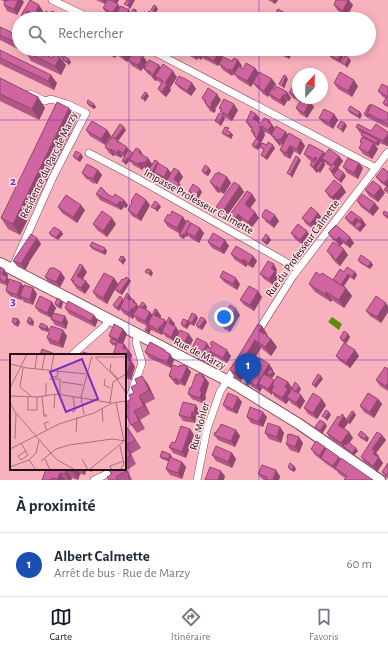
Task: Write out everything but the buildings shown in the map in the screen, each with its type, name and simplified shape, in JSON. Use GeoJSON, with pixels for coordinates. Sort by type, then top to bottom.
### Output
{"type":"FeatureCollection","features":[{"type":"Feature","properties":{"kind":"main road","name":"Rue de Marzy"},"geometry":{"type":"LineString","coordinates":[[0,263],[227,380],[298,424],[380,480]]}},
{"type":"Feature","properties":{"kind":"street"},"geometry":{"type":"LineString","coordinates":[[52,0],[77,12]]}},
{"type":"Feature","properties":{"kind":"street"},"geometry":{"type":"LineString","coordinates":[[162,56],[376,168]]}},
{"type":"Feature","properties":{"kind":"street","name":"Résidence du Parc de Marzy"},"geometry":{"type":"LineString","coordinates":[[12,269],[53,177],[86,113],[67,104],[51,99],[45,101],[20,90]]}},
{"type":"Feature","properties":{"kind":"street","name":"Rue du Professeur Calmette"},"geometry":{"type":"LineString","coordinates":[[252,341],[298,269],[388,152]]}},
{"type":"Feature","properties":{"kind":"street","name":"Impasse Professeur Calmette"},"geometry":{"type":"LineString","coordinates":[[90,153],[298,269]]}},
{"type":"Feature","properties":{"kind":"street"},"geometry":{"type":"LineString","coordinates":[[73,354],[110,320]]}},
{"type":"Feature","properties":{"kind":"street"},"geometry":{"type":"LineString","coordinates":[[126,408],[142,362],[136,342],[138,334]]}},
{"type":"Feature","properties":{"kind":"street"},"geometry":{"type":"LineString","coordinates":[[227,380],[239,361]]}},
{"type":"Feature","properties":{"kind":"street","name":"Rue Mohler"},"geometry":{"type":"LineString","coordinates":[[197,480],[207,429],[219,396],[227,380]]}},
{"type":"Feature","properties":{"kind":"street"},"geometry":{"type":"LineString","coordinates":[[94,480],[107,474]]}},
{"type":"Feature","properties":{"kind":"shaded area"},"geometry":{"type":"Polygon","coordinates":[[[332,317],[342,324],[339,330],[328,322],[332,317]]]}},
{"type":"Feature","properties":{"kind":"place","name":"Albert Calmette"},"geometry":{"type":"Point","coordinates":[248,386]}}]}
